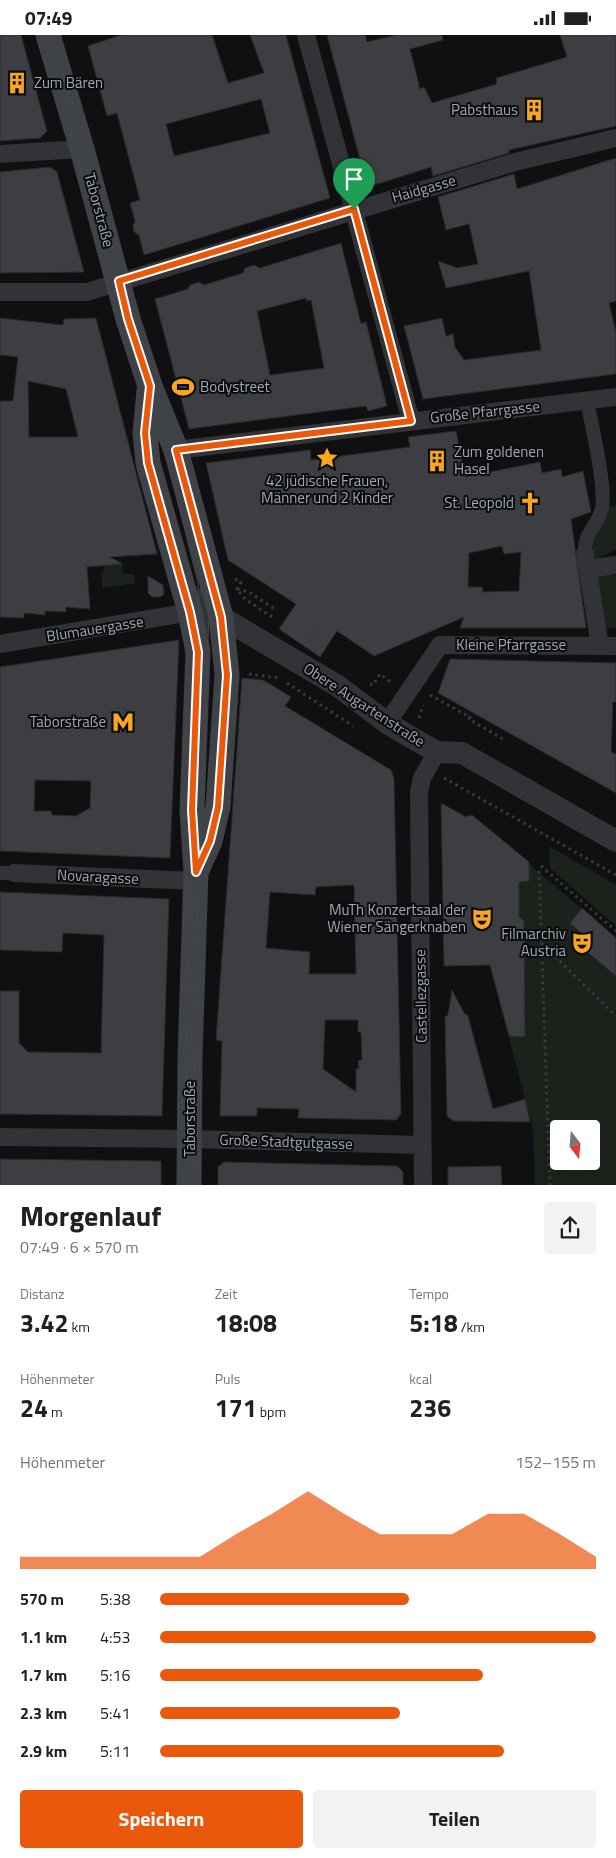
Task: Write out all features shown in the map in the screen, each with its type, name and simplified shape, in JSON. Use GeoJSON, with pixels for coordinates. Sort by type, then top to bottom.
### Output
{"type":"FeatureCollection","features":[{"type":"Feature","properties":{"kind":"main road","name":"Taborstraße"},"geometry":{"type":"LineString","coordinates":[[48,35],[82,149],[128,319],[150,386],[176,450],[205,615],[198,652],[199,671],[192,810],[195,877],[190,1185]]}},
{"type":"Feature","properties":{"kind":"main road","name":"Taborstraße"},"geometry":{"type":"LineString","coordinates":[[150,386],[145,433],[148,463],[227,675],[218,807],[210,841],[195,877]]}},
{"type":"Feature","properties":{"kind":"street"},"geometry":{"type":"LineString","coordinates":[[306,35],[411,421]]}},
{"type":"Feature","properties":{"kind":"street","name":"Haidgasse"},"geometry":{"type":"LineString","coordinates":[[0,291],[87,292],[354,209],[515,162],[616,138]]}},
{"type":"Feature","properties":{"kind":"street"},"geometry":{"type":"LineString","coordinates":[[0,154],[82,149]]}},
{"type":"Feature","properties":{"kind":"street","name":"Große Pfarrgasse"},"geometry":{"type":"LineString","coordinates":[[176,450],[616,397]]}},
{"type":"Feature","properties":{"kind":"street"},"geometry":{"type":"LineString","coordinates":[[587,401],[602,495],[600,514],[586,539],[587,562],[608,646]]}},
{"type":"Feature","properties":{"kind":"street"},"geometry":{"type":"LineString","coordinates":[[587,562],[616,565]]}},
{"type":"Feature","properties":{"kind":"street","name":"Blumauergasse"},"geometry":{"type":"LineString","coordinates":[[0,645],[205,615]]}},
{"type":"Feature","properties":{"kind":"street","name":"Obere Augartenstraße"},"geometry":{"type":"LineString","coordinates":[[205,615],[338,686],[387,723],[437,751],[462,753],[616,841]]}},
{"type":"Feature","properties":{"kind":"street","name":"Kleine Pfarrgasse"},"geometry":{"type":"LineString","coordinates":[[387,723],[440,645],[608,646]]}},
{"type":"Feature","properties":{"kind":"street","name":"Castellezgasse"},"geometry":{"type":"LineString","coordinates":[[423,1185],[419,792],[422,778],[437,751]]}},
{"type":"Feature","properties":{"kind":"street","name":"Novaragasse"},"geometry":{"type":"LineString","coordinates":[[7,873],[195,877]]}},
{"type":"Feature","properties":{"kind":"street","name":"Große Stadtgutgasse"},"geometry":{"type":"LineString","coordinates":[[0,1137],[190,1139],[422,1145]]}},
{"type":"Feature","properties":{"kind":"path"},"geometry":{"type":"LineString","coordinates":[[272,617],[245,599],[237,589],[249,592],[276,610]]}},
{"type":"Feature","properties":{"kind":"path"},"geometry":{"type":"LineString","coordinates":[[308,641],[316,630]]}},
{"type":"Feature","properties":{"kind":"path"},"geometry":{"type":"LineString","coordinates":[[227,675],[237,677],[247,674],[280,677],[311,700]]}},
{"type":"Feature","properties":{"kind":"path"},"geometry":{"type":"LineString","coordinates":[[366,681],[372,685],[380,674]]}},
{"type":"Feature","properties":{"kind":"path"},"geometry":{"type":"LineString","coordinates":[[424,703],[430,694],[506,741]]}},
{"type":"Feature","properties":{"kind":"path"},"geometry":{"type":"LineString","coordinates":[[444,778],[616,875]]}},
{"type":"Feature","properties":{"kind":"path"},"geometry":{"type":"LineString","coordinates":[[541,866],[616,931]]}},
{"type":"Feature","properties":{"kind":"path"},"geometry":{"type":"LineString","coordinates":[[538,871],[550,1185]]}},
{"type":"Feature","properties":{"kind":"path"},"geometry":{"type":"LineString","coordinates":[[541,942],[616,1016]]}},
{"type":"Feature","properties":{"kind":"shaded area"},"geometry":{"type":"Polygon","coordinates":[[[616,505],[616,549],[594,561],[590,548],[606,508],[616,505]]]}},
{"type":"Feature","properties":{"kind":"shaded area"},"geometry":{"type":"Polygon","coordinates":[[[121,562],[123,574],[134,574],[135,583],[103,588],[101,574],[106,564],[121,562]]]}},
{"type":"Feature","properties":{"kind":"shaded area"},"geometry":{"type":"Polygon","coordinates":[[[603,573],[616,575],[616,628],[603,628],[595,577],[603,573]]]}},
{"type":"Feature","properties":{"kind":"shaded area"},"geometry":{"type":"Polygon","coordinates":[[[441,803],[466,817],[472,815],[616,938],[616,1185],[535,1185],[533,1130],[490,965],[444,966],[441,803]]]}},
{"type":"Feature","properties":{"kind":"shaded area"},"geometry":{"type":"Polygon","coordinates":[[[549,846],[616,885],[616,926],[550,868],[549,846]]]}},
{"type":"Feature","properties":{"kind":"building","name":"Zum Bären"},"geometry":{"type":"Polygon","coordinates":[[[0,35],[21,35],[47,131],[40,138],[0,141],[0,35]]]}},
{"type":"Feature","properties":{"kind":"building"},"geometry":{"type":"Polygon","coordinates":[[[121,35],[212,35],[228,83],[264,73],[250,35],[286,35],[330,198],[144,255],[139,235],[134,232],[133,226],[135,221],[130,203],[140,200],[117,113],[107,116],[88,46],[121,35]],[[261,99],[166,124],[174,156],[270,133],[261,99]]]}},
{"type":"Feature","properties":{"kind":"building"},"geometry":{"type":"Polygon","coordinates":[[[327,35],[365,35],[367,42],[396,35],[442,35],[443,40],[410,49],[420,89],[424,87],[432,103],[497,84],[496,78],[567,57],[560,35],[616,35],[616,126],[509,150],[509,153],[433,176],[431,167],[371,186],[366,182],[327,35]]]}},
{"type":"Feature","properties":{"kind":"building"},"geometry":{"type":"Polygon","coordinates":[[[616,158],[616,301],[609,303],[616,332],[616,374],[423,399],[404,326],[442,318],[446,336],[453,334],[455,347],[464,360],[541,350],[529,271],[446,288],[438,261],[457,268],[478,264],[469,224],[446,230],[438,197],[514,174],[517,189],[616,158]]]}},
{"type":"Feature","properties":{"kind":"building"},"geometry":{"type":"Polygon","coordinates":[[[50,167],[57,172],[84,272],[0,273],[0,172],[50,167]]]}},
{"type":"Feature","properties":{"kind":"building"},"geometry":{"type":"Polygon","coordinates":[[[341,243],[361,324],[366,322],[387,406],[368,411],[366,406],[189,429],[155,299],[188,289],[190,285],[199,282],[204,285],[243,273],[245,268],[254,265],[260,268],[341,243]],[[306,298],[257,311],[270,375],[324,368],[311,300],[306,301],[306,298]]]}},
{"type":"Feature","properties":{"kind":"building"},"geometry":{"type":"Polygon","coordinates":[[[0,318],[63,325],[64,319],[96,318],[157,554],[110,557],[123,564],[87,567],[90,609],[66,607],[66,612],[45,611],[45,615],[24,613],[24,618],[0,617],[0,401],[13,401],[18,357],[0,355],[0,318]],[[28,381],[29,437],[78,437],[66,389],[28,381]]]}},
{"type":"Feature","properties":{"kind":"building"},"geometry":{"type":"Polygon","coordinates":[[[456,431],[465,477],[540,462],[542,473],[561,469],[562,477],[583,471],[591,512],[571,519],[586,628],[460,628],[464,617],[374,656],[337,631],[320,657],[279,629],[296,604],[228,560],[206,463],[310,450],[311,460],[410,447],[408,437],[456,431]],[[502,546],[469,553],[468,587],[482,587],[483,592],[519,591],[521,552],[504,554],[502,546]]]}},
{"type":"Feature","properties":{"kind":"building"},"geometry":{"type":"Polygon","coordinates":[[[148,576],[163,585],[164,594],[160,597],[152,597],[148,593],[148,576]]]}},
{"type":"Feature","properties":{"kind":"building"},"geometry":{"type":"Polygon","coordinates":[[[179,640],[170,858],[0,851],[0,667],[179,640]],[[35,780],[34,811],[51,811],[52,815],[76,816],[90,808],[91,781],[35,780]]]}},
{"type":"Feature","properties":{"kind":"building"},"geometry":{"type":"Polygon","coordinates":[[[450,659],[616,663],[616,702],[613,702],[611,752],[616,754],[616,793],[438,693],[450,659]]]}},
{"type":"Feature","properties":{"kind":"building"},"geometry":{"type":"Polygon","coordinates":[[[242,678],[263,680],[291,697],[285,706],[391,770],[394,778],[401,1114],[396,1120],[298,1118],[299,1109],[257,1108],[257,1116],[220,1116],[222,1041],[216,1040],[242,678]],[[354,885],[316,887],[315,895],[270,892],[266,948],[310,952],[309,974],[356,974],[354,885]],[[325,1020],[323,1069],[356,1092],[356,1069],[359,1068],[358,1061],[362,1060],[361,1032],[358,1032],[358,1020],[325,1020]]]}},
{"type":"Feature","properties":{"kind":"building","name":"MuTh Konzertsaal der Wiener Sängerknaben"},"geometry":{"type":"Polygon","coordinates":[[[441,803],[466,817],[472,815],[529,862],[529,881],[519,882],[519,917],[524,921],[525,1037],[509,1036],[490,965],[444,966],[441,803]]]}},
{"type":"Feature","properties":{"kind":"building"},"geometry":{"type":"Polygon","coordinates":[[[0,892],[169,899],[162,1116],[0,1114],[0,991],[19,991],[19,1043],[28,1052],[101,1053],[104,935],[63,933],[62,952],[0,950],[0,892]]]}},
{"type":"Feature","properties":{"kind":"building"},"geometry":{"type":"Polygon","coordinates":[[[582,908],[616,938],[616,976],[574,941],[581,933],[570,923],[582,908]]]}},
{"type":"Feature","properties":{"kind":"building"},"geometry":{"type":"Polygon","coordinates":[[[452,990],[464,1013],[468,1016],[493,1109],[525,1099],[530,1122],[453,1121],[447,1116],[445,1017],[448,1015],[452,990]]]}},
{"type":"Feature","properties":{"kind":"building"},"geometry":{"type":"Polygon","coordinates":[[[0,1159],[161,1161],[161,1185],[0,1185],[0,1159]]]}},
{"type":"Feature","properties":{"kind":"building"},"geometry":{"type":"Polygon","coordinates":[[[224,1162],[397,1166],[403,1172],[403,1185],[218,1185],[218,1167],[224,1162]]]}},
{"type":"Feature","properties":{"kind":"building"},"geometry":{"type":"Polygon","coordinates":[[[501,1166],[502,1185],[448,1185],[448,1167],[501,1166]]]}},
{"type":"Feature","properties":{"kind":"tram line"},"geometry":{"type":"LineString","coordinates":[[43,35],[125,326],[171,474],[198,583],[200,653],[188,949],[184,1185]]}},
{"type":"Feature","properties":{"kind":"tram line"},"geometry":{"type":"LineString","coordinates":[[53,35],[133,320],[183,478],[204,564],[209,615],[196,957],[193,1185]]}},
{"type":"Feature","properties":{"kind":"place","name":"Zum Bären"},"geometry":{"type":"Point","coordinates":[17,83]}},
{"type":"Feature","properties":{"kind":"place","name":"Pabsthaus"},"geometry":{"type":"Point","coordinates":[534,110]}},
{"type":"Feature","properties":{"kind":"place","name":"Bodystreet"},"geometry":{"type":"Point","coordinates":[183,387]}},
{"type":"Feature","properties":{"kind":"place","name":"42 jüdische Frauen, Männer und 2 Kinder"},"geometry":{"type":"Point","coordinates":[327,458]}},
{"type":"Feature","properties":{"kind":"place","name":"Zum goldenen Hasel"},"geometry":{"type":"Point","coordinates":[437,461]}},
{"type":"Feature","properties":{"kind":"place","name":"St. Leopold"},"geometry":{"type":"Point","coordinates":[530,503]}},
{"type":"Feature","properties":{"kind":"place","name":"Taborstraße"},"geometry":{"type":"Point","coordinates":[123,722]}},
{"type":"Feature","properties":{"kind":"place","name":"MuTh Konzertsaal der Wiener Sängerknaben"},"geometry":{"type":"Point","coordinates":[482,919]}},
{"type":"Feature","properties":{"kind":"place","name":"Filmarchiv Austria"},"geometry":{"type":"Point","coordinates":[582,943]}},
{"type":"Feature","properties":{"kind":"route"},"geometry":{"type":"LineString","coordinates":[[354,209],[411,421],[176,450],[221,617],[227,675],[218,807],[210,841],[196,872],[192,810],[199,671],[198,652],[190,612],[148,463],[145,433],[150,386],[128,319],[119,281],[354,209]]}}]}
